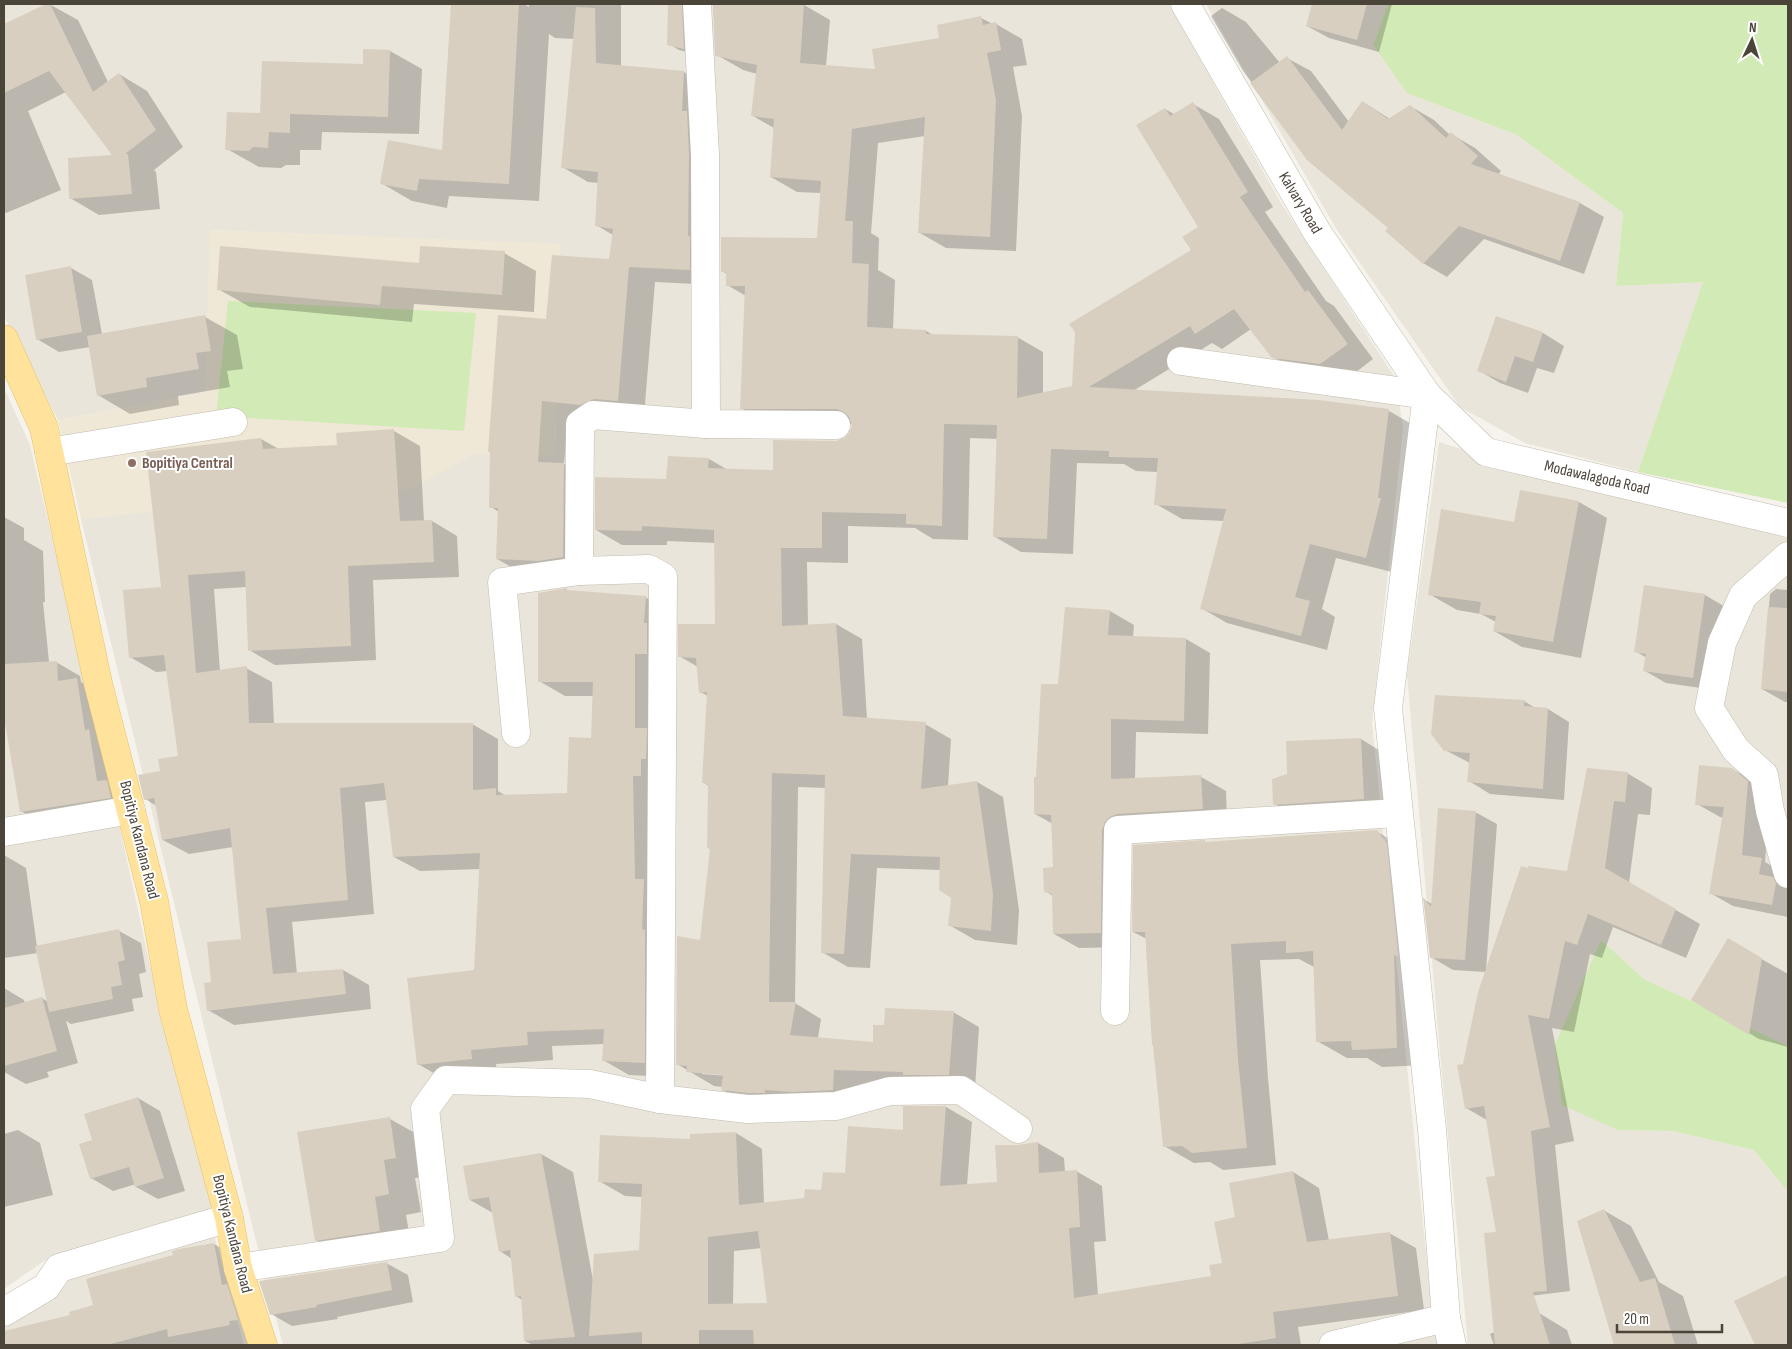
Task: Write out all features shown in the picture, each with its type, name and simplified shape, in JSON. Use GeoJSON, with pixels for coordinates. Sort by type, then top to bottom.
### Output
{"type":"FeatureCollection","features":[{"type":"Feature","properties":{"kind":"main road","name":"Bopitiya Kandana Road"},"geometry":{"type":"LineString","coordinates":[[4,339],[44,428],[98,682],[154,901],[173,1009],[229,1218],[238,1268],[263,1345]]}},
{"type":"Feature","properties":{"kind":"street"},"geometry":{"type":"LineString","coordinates":[[697,4],[705,155],[706,424]]}},
{"type":"Feature","properties":{"kind":"street","name":"Kalvary Road"},"geometry":{"type":"LineString","coordinates":[[1185,4],[1317,232],[1427,395]]}},
{"type":"Feature","properties":{"kind":"street"},"geometry":{"type":"LineString","coordinates":[[1181,361],[1427,395],[1388,708],[1432,1129],[1446,1318],[1452,1345]]}},
{"type":"Feature","properties":{"kind":"street","name":"Modawalagoda Road"},"geometry":{"type":"LineString","coordinates":[[1427,395],[1486,452],[1788,524]]}},
{"type":"Feature","properties":{"kind":"street"},"geometry":{"type":"LineString","coordinates":[[579,572],[580,424],[593,415],[706,424],[836,425]]}},
{"type":"Feature","properties":{"kind":"street"},"geometry":{"type":"LineString","coordinates":[[49,452],[233,422]]}},
{"type":"Feature","properties":{"kind":"street"},"geometry":{"type":"LineString","coordinates":[[1788,556],[1744,596],[1722,643],[1709,708],[1736,750],[1764,775],[1770,811],[1788,874]]}},
{"type":"Feature","properties":{"kind":"street"},"geometry":{"type":"LineString","coordinates":[[516,732],[502,582],[579,572],[649,569],[663,577],[660,1098]]}},
{"type":"Feature","properties":{"kind":"street"},"geometry":{"type":"LineString","coordinates":[[4,832],[131,810]]}},
{"type":"Feature","properties":{"kind":"street"},"geometry":{"type":"LineString","coordinates":[[1115,1011],[1118,830],[1398,813]]}},
{"type":"Feature","properties":{"kind":"street"},"geometry":{"type":"LineString","coordinates":[[238,1268],[440,1238],[425,1109],[446,1080],[590,1084],[660,1098],[758,1108],[836,1106],[890,1092],[961,1090],[1018,1129]]}},
{"type":"Feature","properties":{"kind":"street"},"geometry":{"type":"LineString","coordinates":[[4,1312],[46,1287],[59,1268],[229,1218]]}},
{"type":"Feature","properties":{"kind":"street"},"geometry":{"type":"LineString","coordinates":[[1333,1345],[1446,1318]]}},
{"type":"Feature","properties":{"kind":"shaded area"},"geometry":{"type":"Polygon","coordinates":[[[4,4],[1169,4],[1281,203],[1396,379],[1403,429],[1372,723],[1431,1302],[1444,1345],[283,1345],[255,1237],[81,519],[222,497],[446,468],[474,454],[555,455],[560,245],[211,230],[205,393],[58,420],[4,316],[4,4]]]}},
{"type":"Feature","properties":{"kind":"shaded area"},"geometry":{"type":"Polygon","coordinates":[[[1206,4],[1388,4],[1373,45],[1407,93],[1517,135],[1623,213],[1616,286],[1704,281],[1638,472],[1525,443],[1460,407],[1337,230],[1206,4]]]}},
{"type":"Feature","properties":{"kind":"shaded area"},"geometry":{"type":"Polygon","coordinates":[[[210,230],[560,244],[555,455],[474,454],[410,489],[81,519],[58,420],[205,393],[210,230]]]}},
{"type":"Feature","properties":{"kind":"shaded area"},"geometry":{"type":"Polygon","coordinates":[[[4,388],[30,445],[103,751],[150,965],[212,1211],[44,1261],[4,1289],[4,388]]]}},
{"type":"Feature","properties":{"kind":"shaded area"},"geometry":{"type":"Polygon","coordinates":[[[1439,442],[1581,487],[1788,537],[1788,1046],[1644,979],[1602,941],[1618,1130],[1673,1131],[1754,1150],[1788,1192],[1788,1345],[1468,1345],[1407,675],[1439,442]]]}},
{"type":"Feature","properties":{"kind":"shaded area"},"geometry":{"type":"Polygon","coordinates":[[[214,1235],[244,1345],[4,1345],[4,1322],[69,1278],[214,1235]]]}},
{"type":"Feature","properties":{"kind":"green space"},"geometry":{"type":"Polygon","coordinates":[[[1388,4],[1788,4],[1788,503],[1638,472],[1703,282],[1616,286],[1623,213],[1517,135],[1407,93],[1373,45],[1388,4]]]}},
{"type":"Feature","properties":{"kind":"green space"},"geometry":{"type":"Polygon","coordinates":[[[228,301],[476,313],[464,431],[216,416],[228,301]]]}},
{"type":"Feature","properties":{"kind":"green space"},"geometry":{"type":"Polygon","coordinates":[[[1601,940],[1644,979],[1788,1046],[1788,1192],[1754,1150],[1673,1131],[1618,1130],[1562,1105],[1555,1045],[1601,940]]]}},
{"type":"Feature","properties":{"kind":"building"},"geometry":{"type":"Polygon","coordinates":[[[46,4],[50,4],[93,92],[119,73],[156,130],[125,154],[128,154],[132,194],[69,199],[68,158],[112,155],[49,71],[4,93],[4,24],[46,4]]]}},
{"type":"Feature","properties":{"kind":"building"},"geometry":{"type":"Polygon","coordinates":[[[451,4],[519,4],[509,184],[419,179],[417,191],[380,184],[388,140],[442,150],[451,4]]]}},
{"type":"Feature","properties":{"kind":"building"},"geometry":{"type":"Polygon","coordinates":[[[668,4],[682,4],[684,49],[667,45],[668,4]]]}},
{"type":"Feature","properties":{"kind":"building"},"geometry":{"type":"Polygon","coordinates":[[[713,4],[804,4],[800,63],[875,69],[872,49],[939,38],[937,25],[981,16],[983,25],[996,22],[1001,50],[987,53],[996,100],[990,237],[918,233],[925,117],[852,129],[845,221],[853,221],[852,263],[869,264],[867,327],[926,330],[926,334],[1018,336],[1017,398],[1072,386],[1075,332],[1069,324],[1191,250],[1182,237],[1198,227],[1136,125],[1165,108],[1170,116],[1193,102],[1248,192],[1240,197],[1305,292],[1308,290],[1348,344],[1320,364],[1272,358],[1234,309],[1195,334],[1190,326],[1089,387],[1319,400],[1389,409],[1378,498],[1381,498],[1366,558],[1310,544],[1295,597],[1310,601],[1301,636],[1200,609],[1226,509],[1154,505],[1158,458],[1109,457],[1109,451],[1051,449],[1047,539],[993,537],[997,425],[944,424],[942,526],[906,524],[906,514],[822,512],[822,548],[781,548],[782,626],[836,623],[843,716],[926,722],[921,789],[977,781],[993,894],[991,931],[948,926],[951,898],[939,890],[940,857],[851,854],[844,954],[821,953],[825,775],[772,773],[769,1002],[796,1002],[790,1035],[873,1042],[873,1025],[884,1025],[885,1008],[954,1011],[949,1075],[903,1075],[903,1072],[834,1070],[833,1090],[793,1092],[765,1090],[765,1093],[749,1093],[721,1090],[723,1075],[686,1072],[687,1066],[676,1065],[677,936],[700,940],[710,848],[707,848],[708,784],[702,783],[707,692],[699,693],[696,658],[678,657],[678,624],[715,624],[714,530],[642,526],[642,531],[595,530],[595,477],[666,479],[668,456],[709,458],[708,468],[773,470],[773,440],[836,441],[844,438],[852,426],[849,417],[837,409],[740,409],[745,286],[726,286],[726,272],[721,272],[721,237],[817,238],[821,181],[770,177],[774,119],[751,116],[757,65],[715,56],[713,4]]]}},
{"type":"Feature","properties":{"kind":"building"},"geometry":{"type":"Polygon","coordinates":[[[1312,4],[1367,4],[1357,40],[1306,26],[1312,4]]]}},
{"type":"Feature","properties":{"kind":"building"},"geometry":{"type":"Polygon","coordinates":[[[576,7],[595,8],[596,63],[684,71],[682,111],[687,111],[690,270],[629,267],[618,401],[594,399],[580,405],[542,401],[538,462],[564,463],[563,557],[538,561],[496,559],[498,508],[489,508],[490,452],[488,452],[498,315],[546,319],[552,255],[609,259],[613,229],[595,226],[598,172],[561,168],[576,7]]]}},
{"type":"Feature","properties":{"kind":"building"},"geometry":{"type":"Polygon","coordinates":[[[363,49],[390,50],[388,117],[290,114],[290,133],[269,132],[268,148],[253,147],[249,151],[225,150],[227,112],[260,113],[262,61],[363,64],[363,49]]]}},
{"type":"Feature","properties":{"kind":"building"},"geometry":{"type":"Polygon","coordinates":[[[1287,56],[1342,130],[1362,101],[1388,119],[1410,105],[1446,138],[1451,132],[1478,156],[1471,164],[1580,202],[1560,261],[1459,226],[1423,264],[1385,231],[1388,228],[1307,160],[1250,83],[1287,56]]]}},
{"type":"Feature","properties":{"kind":"building"},"geometry":{"type":"Polygon","coordinates":[[[220,246],[419,263],[420,246],[505,251],[502,295],[382,286],[380,305],[217,290],[220,246]]]}},
{"type":"Feature","properties":{"kind":"building"},"geometry":{"type":"Polygon","coordinates":[[[71,266],[82,332],[36,340],[25,275],[71,266]]]}},
{"type":"Feature","properties":{"kind":"building"},"geometry":{"type":"Polygon","coordinates":[[[205,315],[211,351],[196,353],[199,369],[146,378],[147,387],[97,396],[87,336],[205,315]]]}},
{"type":"Feature","properties":{"kind":"building"},"geometry":{"type":"Polygon","coordinates":[[[1496,316],[1543,332],[1533,362],[1515,356],[1506,382],[1477,371],[1496,316]]]}},
{"type":"Feature","properties":{"kind":"building"},"geometry":{"type":"Polygon","coordinates":[[[394,429],[400,521],[432,520],[434,562],[348,566],[351,646],[248,651],[245,571],[188,575],[196,673],[247,666],[249,723],[473,723],[473,790],[496,788],[496,795],[567,793],[569,737],[591,738],[593,682],[538,682],[538,593],[567,588],[567,590],[646,596],[644,623],[647,623],[647,654],[635,654],[635,728],[647,728],[646,759],[641,759],[641,776],[633,776],[635,879],[644,879],[642,929],[645,930],[645,1063],[602,1061],[604,1029],[527,1032],[528,1045],[471,1050],[472,1059],[417,1065],[407,978],[474,970],[480,853],[393,857],[384,783],[340,788],[348,900],[266,908],[273,974],[343,969],[346,994],[207,1011],[204,983],[211,982],[207,942],[241,939],[230,828],[162,840],[154,798],[144,800],[138,775],[160,771],[158,759],[178,756],[164,655],[129,658],[123,590],[161,587],[146,452],[261,438],[263,449],[337,445],[336,433],[394,429]]]}},
{"type":"Feature","properties":{"kind":"building"},"geometry":{"type":"Polygon","coordinates":[[[1520,490],[1579,501],[1553,642],[1493,631],[1496,616],[1479,614],[1481,602],[1428,595],[1441,509],[1514,522],[1520,490]]]}},
{"type":"Feature","properties":{"kind":"building"},"geometry":{"type":"Polygon","coordinates":[[[1644,585],[1705,594],[1693,678],[1643,671],[1646,654],[1634,652],[1644,585]]]}},
{"type":"Feature","properties":{"kind":"building"},"geometry":{"type":"Polygon","coordinates":[[[1065,607],[1110,610],[1108,635],[1186,638],[1184,721],[1111,719],[1111,779],[1201,775],[1203,809],[1117,814],[1105,822],[1102,830],[1101,933],[1053,934],[1052,894],[1044,892],[1043,868],[1053,867],[1051,815],[1034,814],[1034,777],[1036,777],[1041,684],[1058,684],[1065,607]]]}},
{"type":"Feature","properties":{"kind":"building"},"geometry":{"type":"Polygon","coordinates":[[[1768,607],[1788,608],[1788,692],[1761,689],[1768,607]]]}},
{"type":"Feature","properties":{"kind":"building"},"geometry":{"type":"Polygon","coordinates":[[[57,661],[58,681],[77,678],[85,730],[89,729],[97,781],[107,780],[111,798],[20,812],[4,717],[4,664],[57,661]]]}},
{"type":"Feature","properties":{"kind":"building"},"geometry":{"type":"Polygon","coordinates":[[[1435,695],[1525,700],[1524,706],[1548,708],[1543,789],[1467,782],[1470,753],[1444,751],[1431,734],[1435,695]]]}},
{"type":"Feature","properties":{"kind":"building"},"geometry":{"type":"Polygon","coordinates":[[[1361,738],[1364,799],[1273,805],[1272,779],[1287,774],[1286,741],[1361,738]]]}},
{"type":"Feature","properties":{"kind":"building"},"geometry":{"type":"Polygon","coordinates":[[[1699,765],[1732,768],[1748,781],[1742,855],[1762,858],[1759,874],[1773,877],[1776,883],[1772,905],[1709,894],[1724,807],[1695,805],[1699,765]]]}},
{"type":"Feature","properties":{"kind":"building"},"geometry":{"type":"Polygon","coordinates":[[[1587,768],[1628,772],[1625,802],[1614,801],[1605,868],[1676,909],[1661,945],[1588,914],[1577,945],[1565,941],[1549,1019],[1528,1015],[1550,1127],[1531,1131],[1547,1291],[1533,1292],[1550,1345],[1495,1345],[1484,1233],[1496,1232],[1486,1177],[1495,1176],[1484,1106],[1465,1109],[1457,1065],[1463,1064],[1478,992],[1521,866],[1567,871],[1587,768]]]}},
{"type":"Feature","properties":{"kind":"building"},"geometry":{"type":"Polygon","coordinates":[[[1438,808],[1476,811],[1465,960],[1430,958],[1423,897],[1431,907],[1438,808]]]}},
{"type":"Feature","properties":{"kind":"building"},"geometry":{"type":"Polygon","coordinates":[[[1377,830],[1387,844],[1398,956],[1394,955],[1397,1048],[1352,1050],[1351,1041],[1316,1042],[1313,951],[1286,953],[1286,941],[1231,944],[1238,1060],[1247,1148],[1192,1153],[1182,1146],[1163,1147],[1152,1045],[1145,932],[1132,932],[1133,845],[1377,830]]]}},
{"type":"Feature","properties":{"kind":"building"},"geometry":{"type":"Polygon","coordinates":[[[119,929],[125,960],[118,962],[122,985],[111,987],[113,999],[49,1012],[35,946],[119,929]]]}},
{"type":"Feature","properties":{"kind":"building"},"geometry":{"type":"Polygon","coordinates":[[[1728,938],[1762,958],[1749,1035],[1691,1000],[1728,938]]]}},
{"type":"Feature","properties":{"kind":"building"},"geometry":{"type":"Polygon","coordinates":[[[42,997],[57,1051],[4,1066],[4,1008],[42,997]]]}},
{"type":"Feature","properties":{"kind":"building"},"geometry":{"type":"Polygon","coordinates":[[[138,1097],[164,1178],[135,1187],[129,1167],[90,1179],[79,1144],[92,1140],[84,1114],[138,1097]]]}},
{"type":"Feature","properties":{"kind":"building"},"geometry":{"type":"Polygon","coordinates":[[[903,1106],[946,1106],[940,1186],[997,1182],[995,1145],[1017,1145],[1038,1142],[1039,1173],[1077,1170],[1080,1227],[1069,1228],[1074,1298],[1211,1276],[1209,1265],[1222,1263],[1214,1222],[1235,1217],[1229,1183],[1293,1171],[1307,1242],[1390,1232],[1398,1296],[1273,1312],[1276,1338],[1232,1345],[754,1345],[753,1330],[699,1330],[699,1345],[642,1345],[642,1332],[589,1336],[594,1254],[639,1250],[642,1184],[598,1182],[600,1135],[690,1139],[690,1134],[736,1132],[739,1205],[804,1198],[805,1189],[821,1190],[823,1172],[845,1173],[848,1126],[903,1130],[903,1106]],[[758,1231],[708,1237],[708,1304],[767,1303],[758,1231]]]}},
{"type":"Feature","properties":{"kind":"building"},"geometry":{"type":"Polygon","coordinates":[[[390,1117],[396,1158],[384,1160],[389,1194],[375,1197],[380,1231],[315,1241],[297,1132],[390,1117]]]}},
{"type":"Feature","properties":{"kind":"building"},"geometry":{"type":"Polygon","coordinates":[[[541,1153],[575,1337],[524,1341],[521,1296],[515,1297],[510,1250],[499,1252],[489,1197],[469,1200],[463,1166],[541,1153]]]}},
{"type":"Feature","properties":{"kind":"building"},"geometry":{"type":"Polygon","coordinates":[[[1604,1209],[1640,1282],[1655,1278],[1675,1345],[1614,1345],[1577,1221],[1604,1209]]]}},
{"type":"Feature","properties":{"kind":"building"},"geometry":{"type":"Polygon","coordinates":[[[214,1243],[222,1285],[227,1284],[238,1320],[229,1321],[230,1325],[168,1337],[167,1329],[107,1345],[4,1345],[4,1331],[70,1315],[69,1312],[93,1305],[86,1279],[173,1255],[172,1251],[179,1249],[214,1243]]]}},
{"type":"Feature","properties":{"kind":"building"},"geometry":{"type":"Polygon","coordinates":[[[387,1262],[392,1290],[316,1305],[317,1307],[270,1315],[259,1281],[387,1262]]]}},
{"type":"Feature","properties":{"kind":"building"},"geometry":{"type":"Polygon","coordinates":[[[1788,1275],[1788,1345],[1755,1345],[1734,1301],[1788,1275]]]}},
{"type":"Feature","properties":{"kind":"place","name":"Bopitiya Central"},"geometry":{"type":"Point","coordinates":[132,463]}}]}
